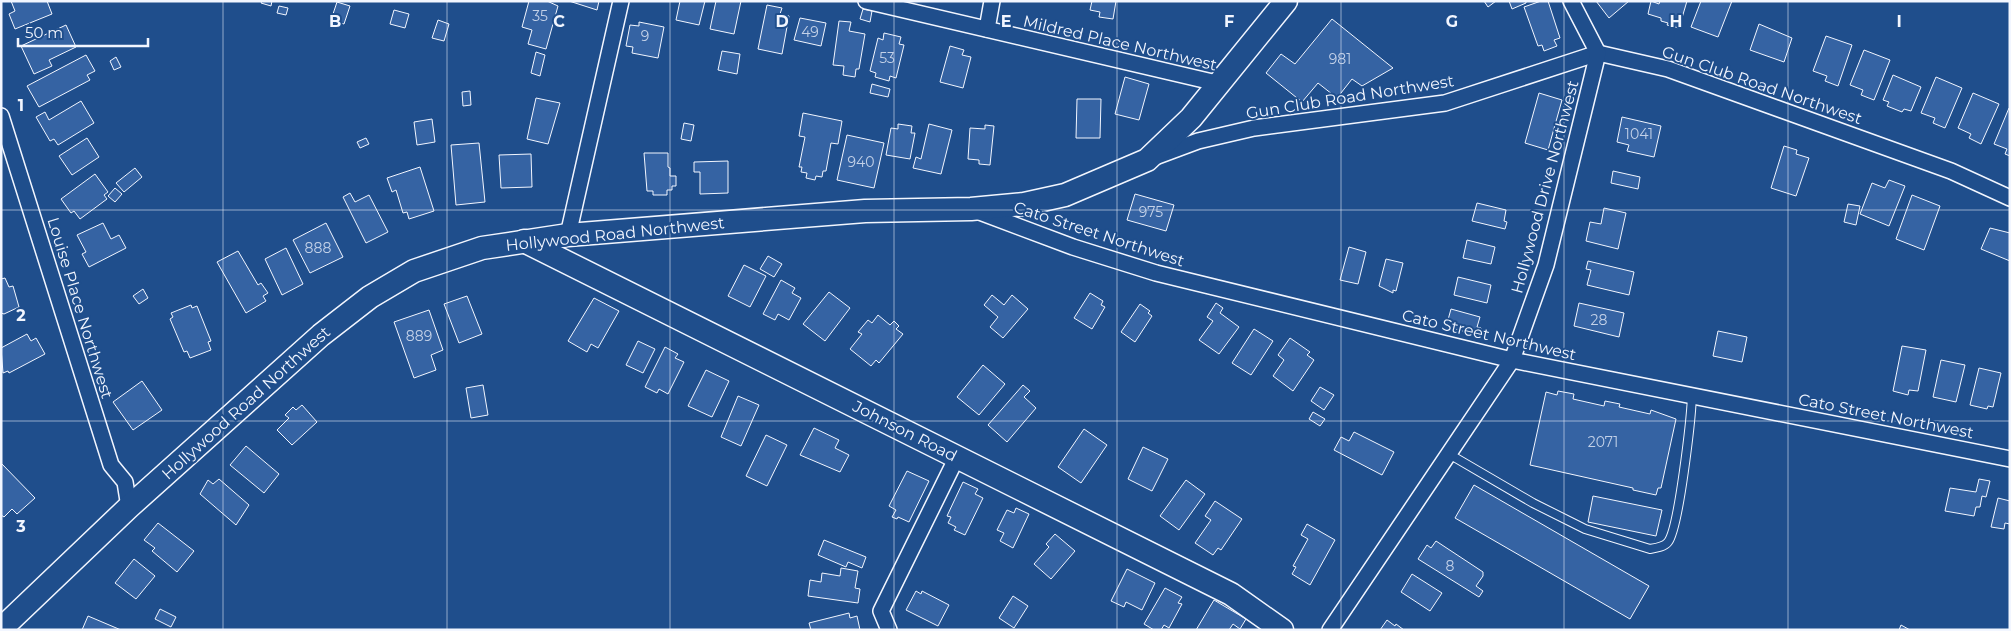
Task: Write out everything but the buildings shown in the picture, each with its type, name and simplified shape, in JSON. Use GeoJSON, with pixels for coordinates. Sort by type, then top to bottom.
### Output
{"type":"FeatureCollection","features":[{"type":"Feature","properties":{"kind":"street"},"geometry":{"type":"LineString","coordinates":[[568,235],[621,1]]}},
{"type":"Feature","properties":{"kind":"street","name":"Mildred Place Northwest"},"geometry":{"type":"LineString","coordinates":[[866,1],[1221,84]]}},
{"type":"Feature","properties":{"kind":"street"},"geometry":{"type":"LineString","coordinates":[[987,29],[992,1]]}},
{"type":"Feature","properties":{"kind":"street","name":"Hollywood Road Northwest"},"geometry":{"type":"LineString","coordinates":[[1,629],[129,507],[321,335],[370,297],[414,271],[482,248],[568,235],[865,211],[971,209],[1024,204],[1065,195],[1147,160],[1191,118],[1221,84],[1286,1]]}},
{"type":"Feature","properties":{"kind":"street"},"geometry":{"type":"LineString","coordinates":[[1571,1],[1598,53]]}},
{"type":"Feature","properties":{"kind":"street","name":"Gun Club Road Northwest"},"geometry":{"type":"LineString","coordinates":[[1147,160],[1198,141],[1254,128],[1445,103],[1598,53],[1668,69],[1951,171],[2010,198]]}},
{"type":"Feature","properties":{"kind":"street","name":"Hollywood Drive Northwest"},"geometry":{"type":"LineString","coordinates":[[1330,630],[1512,360],[1546,265],[1598,53]]}},
{"type":"Feature","properties":{"kind":"street","name":"Louise Place Northwest"},"geometry":{"type":"LineString","coordinates":[[1,116],[111,464],[125,482],[129,507]]}},
{"type":"Feature","properties":{"kind":"street","name":"Cato Street Northwest"},"geometry":{"type":"LineString","coordinates":[[971,209],[1073,246],[1156,273],[1512,360],[2010,459]]}},
{"type":"Feature","properties":{"kind":"street","name":"Johnson Road"},"geometry":{"type":"LineString","coordinates":[[524,241],[1230,594],[1282,630]]}},
{"type":"Feature","properties":{"kind":"street"},"geometry":{"type":"LineString","coordinates":[[889,630],[881,611],[957,457]]}},
{"type":"Feature","properties":{"kind":"lane"},"geometry":{"type":"LineString","coordinates":[[1449,454],[1533,503],[1585,529],[1650,550],[1661,547],[1668,542],[1671,536],[1679,499],[1692,396]]}}]}
